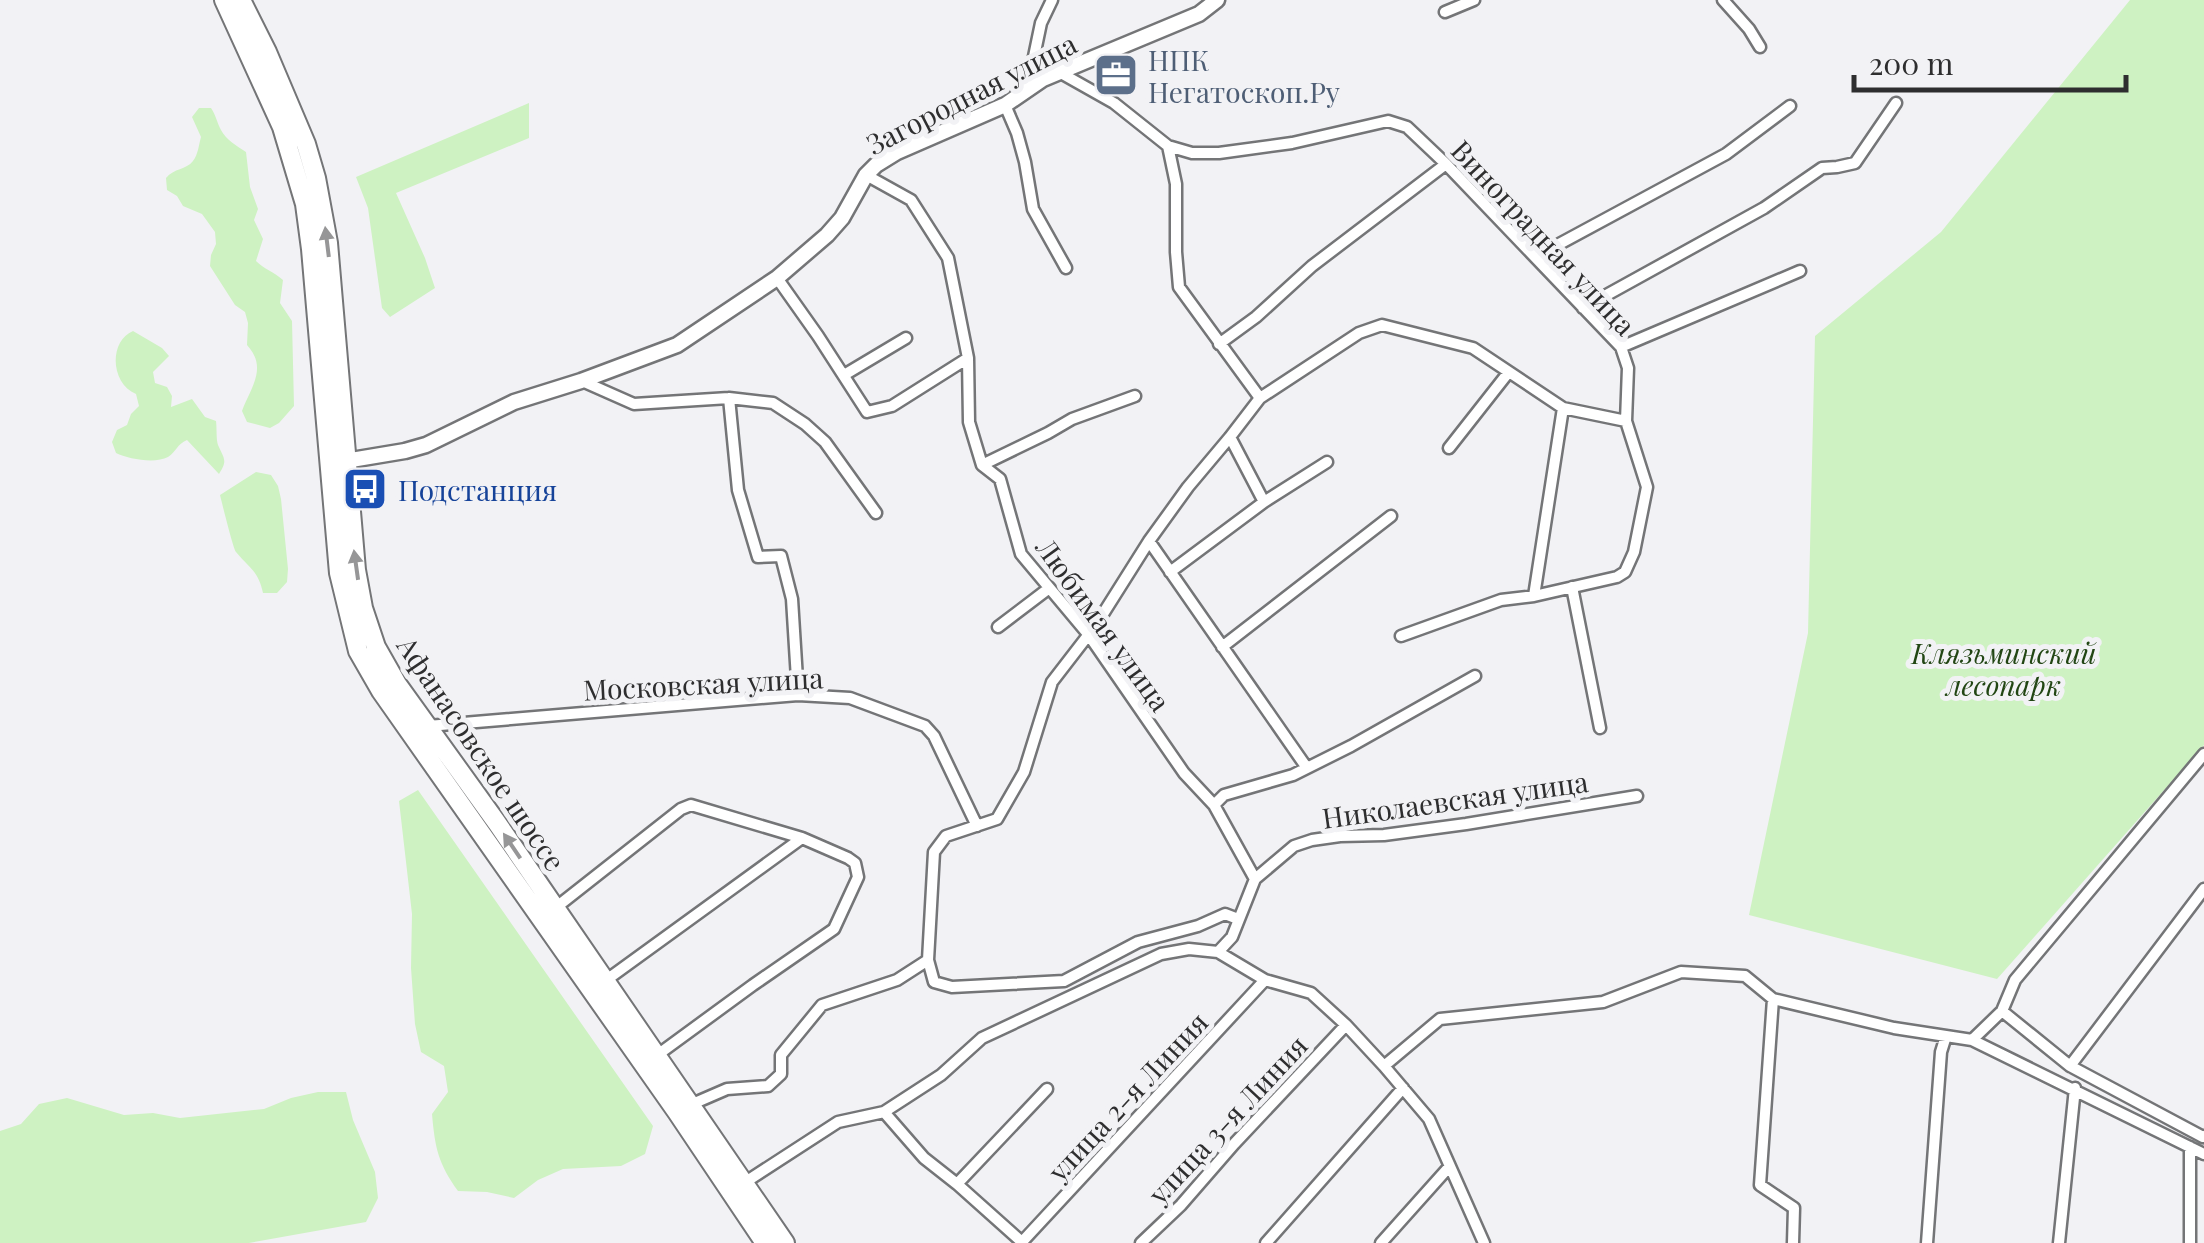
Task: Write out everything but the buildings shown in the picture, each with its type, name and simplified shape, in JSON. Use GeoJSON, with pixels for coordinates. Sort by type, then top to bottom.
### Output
{"type":"FeatureCollection","features":[{"type":"Feature","properties":{"kind":"main road","name":"Афанасовское шоссе"},"geometry":{"type":"LineString","coordinates":[[224,0],[282,128],[305,204],[339,573],[358,651],[381,690],[765,1243]]}},
{"type":"Feature","properties":{"kind":"main road","name":"Афанасовское шоссе"},"geometry":{"type":"LineString","coordinates":[[241,0],[306,144],[316,178],[328,243],[356,570],[376,647],[397,684],[785,1243]]}},
{"type":"Feature","properties":{"kind":"street"},"geometry":{"type":"LineString","coordinates":[[1027,90],[1041,23],[1052,0]]}},
{"type":"Feature","properties":{"kind":"street","name":"Загородная улица"},"geometry":{"type":"LineString","coordinates":[[345,460],[426,445],[514,402],[677,344],[777,278],[827,235],[842,218],[866,174],[876,165],[1004,105],[1044,78],[1199,14],[1217,0]]}},
{"type":"Feature","properties":{"kind":"street"},"geometry":{"type":"LineString","coordinates":[[1446,12],[1474,0]]}},
{"type":"Feature","properties":{"kind":"street"},"geometry":{"type":"LineString","coordinates":[[1723,0],[1760,47]]}},
{"type":"Feature","properties":{"kind":"street"},"geometry":{"type":"LineString","coordinates":[[1059,72],[1114,102],[1168,146],[1176,184],[1179,286],[1260,398]]}},
{"type":"Feature","properties":{"kind":"street"},"geometry":{"type":"LineString","coordinates":[[1584,308],[1764,208],[1822,168],[1855,163],[1896,103]]}},
{"type":"Feature","properties":{"kind":"street"},"geometry":{"type":"LineString","coordinates":[[1004,105],[1025,162],[1033,209],[1066,268]]}},
{"type":"Feature","properties":{"kind":"street"},"geometry":{"type":"LineString","coordinates":[[1536,256],[1726,154],[1790,106]]}},
{"type":"Feature","properties":{"kind":"street","name":"Виноградная улица"},"geometry":{"type":"LineString","coordinates":[[1168,146],[1192,153],[1218,154],[1292,144],[1388,121],[1407,127],[1620,347],[1628,368],[1626,421],[1648,487],[1634,552],[1625,572],[1534,596],[1501,600],[1401,636]]}},
{"type":"Feature","properties":{"kind":"street"},"geometry":{"type":"LineString","coordinates":[[1219,344],[1256,317],[1312,266],[1446,164]]}},
{"type":"Feature","properties":{"kind":"street","name":"Любимая улица"},"geometry":{"type":"LineString","coordinates":[[866,174],[911,200],[948,258],[968,358],[970,422],[982,465],[1000,479],[1020,554],[1088,634],[1184,773],[1214,805],[1255,879]]}},
{"type":"Feature","properties":{"kind":"street"},"geometry":{"type":"LineString","coordinates":[[1620,347],[1800,271]]}},
{"type":"Feature","properties":{"kind":"street"},"geometry":{"type":"LineString","coordinates":[[777,278],[867,412],[892,406],[968,358]]}},
{"type":"Feature","properties":{"kind":"street"},"geometry":{"type":"LineString","coordinates":[[1238,919],[1226,914],[1138,942],[1064,981],[952,987],[934,982],[928,960],[934,852],[946,836],[997,818],[1024,772],[1052,682],[1096,625],[1188,488],[1260,398],[1359,334],[1382,325],[1473,348],[1564,408],[1626,421]]}},
{"type":"Feature","properties":{"kind":"street"},"geometry":{"type":"LineString","coordinates":[[844,375],[906,338]]}},
{"type":"Feature","properties":{"kind":"street"},"geometry":{"type":"LineString","coordinates":[[1449,448],[1508,372]]}},
{"type":"Feature","properties":{"kind":"street"},"geometry":{"type":"LineString","coordinates":[[581,380],[634,404],[729,398],[773,402],[826,442],[876,513]]}},
{"type":"Feature","properties":{"kind":"street"},"geometry":{"type":"LineString","coordinates":[[982,465],[1072,419],[1135,396]]}},
{"type":"Feature","properties":{"kind":"street"},"geometry":{"type":"LineString","coordinates":[[729,398],[738,490],[758,558],[782,556],[792,599],[798,696]]}},
{"type":"Feature","properties":{"kind":"street"},"geometry":{"type":"LineString","coordinates":[[1534,596],[1564,408]]}},
{"type":"Feature","properties":{"kind":"street"},"geometry":{"type":"LineString","coordinates":[[1230,438],[1264,502]]}},
{"type":"Feature","properties":{"kind":"street"},"geometry":{"type":"LineString","coordinates":[[1170,572],[1264,502],[1327,462]]}},
{"type":"Feature","properties":{"kind":"street"},"geometry":{"type":"LineString","coordinates":[[1222,648],[1390,516]]}},
{"type":"Feature","properties":{"kind":"street"},"geometry":{"type":"LineString","coordinates":[[1149,542],[1307,768]]}},
{"type":"Feature","properties":{"kind":"street"},"geometry":{"type":"LineString","coordinates":[[1572,587],[1600,728]]}},
{"type":"Feature","properties":{"kind":"street"},"geometry":{"type":"LineString","coordinates":[[998,628],[1048,589]]}},
{"type":"Feature","properties":{"kind":"street"},"geometry":{"type":"LineString","coordinates":[[1214,805],[1224,795],[1293,775],[1475,676]]}},
{"type":"Feature","properties":{"kind":"street","name":"Московская улица"},"geometry":{"type":"LineString","coordinates":[[427,726],[798,696],[850,698],[925,726],[934,736],[978,826]]}},
{"type":"Feature","properties":{"kind":"street"},"geometry":{"type":"LineString","coordinates":[[1972,1040],[2002,1011],[2016,980],[2204,754]]}},
{"type":"Feature","properties":{"kind":"street","name":"Николаевская улица"},"geometry":{"type":"LineString","coordinates":[[1218,952],[1232,937],[1255,879],[1294,846],[1312,840],[1384,835],[1636,796]]}},
{"type":"Feature","properties":{"kind":"street"},"geometry":{"type":"LineString","coordinates":[[554,909],[686,806],[696,805],[802,838],[854,863],[858,878],[837,926],[656,1056]]}},
{"type":"Feature","properties":{"kind":"street"},"geometry":{"type":"LineString","coordinates":[[605,981],[802,838]]}},
{"type":"Feature","properties":{"kind":"street"},"geometry":{"type":"LineString","coordinates":[[2070,1066],[2204,888]]}},
{"type":"Feature","properties":{"kind":"street"},"geometry":{"type":"LineString","coordinates":[[744,1183],[838,1122],[884,1112],[942,1076],[982,1038],[1161,954],[1188,949],[1218,952],[1265,980],[1310,993],[1346,1024],[1429,1119],[1484,1243]]}},
{"type":"Feature","properties":{"kind":"street"},"geometry":{"type":"LineString","coordinates":[[690,1105],[727,1088],[768,1086],[781,1074],[782,1055],[822,1004],[897,980],[928,960]]}},
{"type":"Feature","properties":{"kind":"street"},"geometry":{"type":"LineString","coordinates":[[1384,1066],[1440,1019],[1603,1002],[1681,972],[1745,976],[1774,999],[1894,1028],[1972,1040],[2204,1154]]}},
{"type":"Feature","properties":{"kind":"street","name":"улица 2-я Линия"},"geometry":{"type":"LineString","coordinates":[[1023,1242],[1265,980]]}},
{"type":"Feature","properties":{"kind":"street"},"geometry":{"type":"LineString","coordinates":[[1774,999],[1760,1184],[1794,1208],[1792,1243]]}},
{"type":"Feature","properties":{"kind":"street"},"geometry":{"type":"LineString","coordinates":[[2002,1011],[2070,1066],[2203,1137]]}},
{"type":"Feature","properties":{"kind":"street","name":"улица 3-я Линия"},"geometry":{"type":"LineString","coordinates":[[1140,1243],[1182,1204],[1346,1024]]}},
{"type":"Feature","properties":{"kind":"street"},"geometry":{"type":"LineString","coordinates":[[1927,1243],[1941,1052],[1946,1036]]}},
{"type":"Feature","properties":{"kind":"street"},"geometry":{"type":"LineString","coordinates":[[1266,1243],[1404,1088]]}},
{"type":"Feature","properties":{"kind":"street"},"geometry":{"type":"LineString","coordinates":[[2059,1243],[2075,1088]]}},
{"type":"Feature","properties":{"kind":"street"},"geometry":{"type":"LineString","coordinates":[[957,1184],[1047,1089]]}},
{"type":"Feature","properties":{"kind":"street"},"geometry":{"type":"LineString","coordinates":[[884,1112],[924,1158],[1023,1242]]}},
{"type":"Feature","properties":{"kind":"street"},"geometry":{"type":"LineString","coordinates":[[2190,1146],[2190,1243]]}},
{"type":"Feature","properties":{"kind":"street"},"geometry":{"type":"LineString","coordinates":[[1381,1243],[1449,1167]]}},
{"type":"Feature","properties":{"kind":"green space","name":"Клязьминский лесопарк"},"geometry":{"type":"Polygon","coordinates":[[[2130,0],[2204,0],[2204,745],[1997,979],[1749,915],[1808,633],[1815,336],[1941,232],[2130,0]]]}},
{"type":"Feature","properties":{"kind":"green space"},"geometry":{"type":"Polygon","coordinates":[[[529,103],[529,138],[396,193],[435,288],[390,317],[382,308],[368,208],[356,177],[529,103]]]}},
{"type":"Feature","properties":{"kind":"green space"},"geometry":{"type":"Polygon","coordinates":[[[199,108],[211,108],[223,134],[246,152],[250,187],[258,209],[254,220],[263,239],[256,261],[283,280],[280,303],[292,321],[294,406],[270,428],[247,422],[242,411],[256,378],[256,362],[247,345],[245,312],[235,305],[210,266],[215,232],[202,214],[183,206],[167,190],[166,178],[196,156],[201,137],[192,117],[199,108]]]}},
{"type":"Feature","properties":{"kind":"green space"},"geometry":{"type":"Polygon","coordinates":[[[133,331],[169,356],[153,372],[155,383],[167,387],[172,396],[171,407],[192,399],[205,417],[216,421],[217,443],[224,459],[219,474],[187,440],[163,459],[142,460],[116,453],[112,442],[117,430],[127,425],[139,406],[136,394],[121,381],[116,363],[119,344],[133,331]]]}},
{"type":"Feature","properties":{"kind":"green space"},"geometry":{"type":"Polygon","coordinates":[[[256,472],[271,475],[281,499],[288,569],[287,582],[277,593],[263,593],[256,574],[236,552],[220,495],[256,472]]]}},
{"type":"Feature","properties":{"kind":"green space"},"geometry":{"type":"Polygon","coordinates":[[[418,790],[653,1126],[645,1154],[621,1166],[563,1169],[538,1180],[514,1198],[458,1191],[451,1181],[439,1155],[432,1114],[448,1092],[444,1066],[421,1052],[415,1024],[412,914],[399,801],[418,790]]]}},
{"type":"Feature","properties":{"kind":"green space"},"geometry":{"type":"Polygon","coordinates":[[[318,1092],[346,1092],[375,1172],[378,1198],[366,1222],[249,1243],[0,1243],[0,1131],[21,1124],[39,1104],[67,1098],[124,1115],[153,1113],[180,1118],[264,1109],[318,1092]]]}},
{"type":"Feature","properties":{"kind":"place","name":"НПК Негатоскоп.Ру"},"geometry":{"type":"Point","coordinates":[1116,75]}},
{"type":"Feature","properties":{"kind":"place","name":"Подстанция"},"geometry":{"type":"Point","coordinates":[365,489]}}]}
